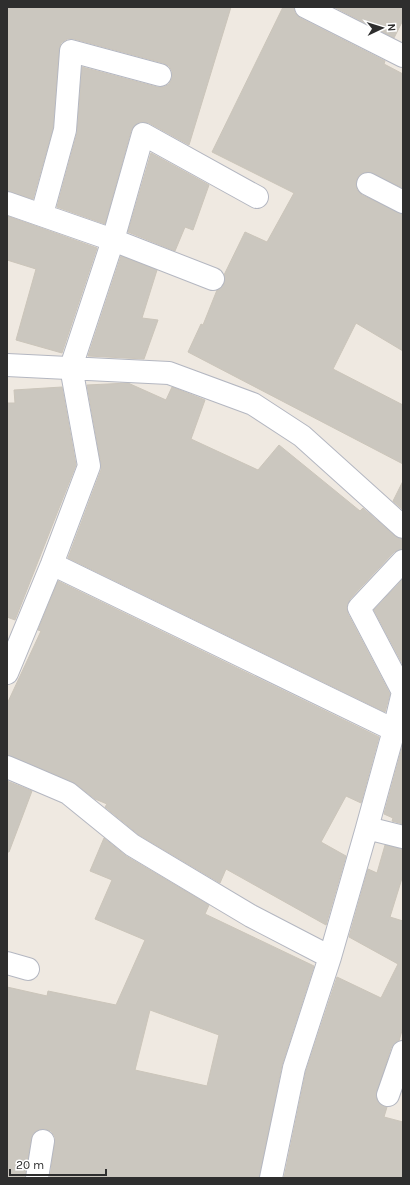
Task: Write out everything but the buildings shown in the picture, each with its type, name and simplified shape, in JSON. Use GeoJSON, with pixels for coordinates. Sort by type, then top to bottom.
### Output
{"type":"FeatureCollection","features":[{"type":"Feature","properties":{"kind":"street"},"geometry":{"type":"LineString","coordinates":[[306,7],[403,56]]}},
{"type":"Feature","properties":{"kind":"street"},"geometry":{"type":"LineString","coordinates":[[42,214],[65,130],[71,51],[160,75]]}},
{"type":"Feature","properties":{"kind":"street"},"geometry":{"type":"LineString","coordinates":[[7,673],[52,564],[90,466],[71,367],[113,240],[144,134],[257,197]]}},
{"type":"Feature","properties":{"kind":"street"},"geometry":{"type":"LineString","coordinates":[[368,184],[403,202]]}},
{"type":"Feature","properties":{"kind":"street"},"geometry":{"type":"LineString","coordinates":[[7,204],[42,214],[213,279]]}},
{"type":"Feature","properties":{"kind":"street"},"geometry":{"type":"LineString","coordinates":[[7,365],[169,373],[253,404],[302,436],[403,527]]}},
{"type":"Feature","properties":{"kind":"street"},"geometry":{"type":"LineString","coordinates":[[270,1178],[294,1068],[330,957],[394,730],[403,692],[359,608],[403,561]]}},
{"type":"Feature","properties":{"kind":"street"},"geometry":{"type":"LineString","coordinates":[[52,564],[394,730]]}},
{"type":"Feature","properties":{"kind":"street"},"geometry":{"type":"LineString","coordinates":[[7,767],[68,793],[132,845],[251,916],[330,957]]}},
{"type":"Feature","properties":{"kind":"street"},"geometry":{"type":"LineString","coordinates":[[367,828],[403,837]]}},
{"type":"Feature","properties":{"kind":"street"},"geometry":{"type":"LineString","coordinates":[[7,963],[28,968]]}},
{"type":"Feature","properties":{"kind":"street"},"geometry":{"type":"LineString","coordinates":[[388,1095],[403,1052]]}},
{"type":"Feature","properties":{"kind":"street"},"geometry":{"type":"LineString","coordinates":[[37,1178],[43,1141]]}}]}
